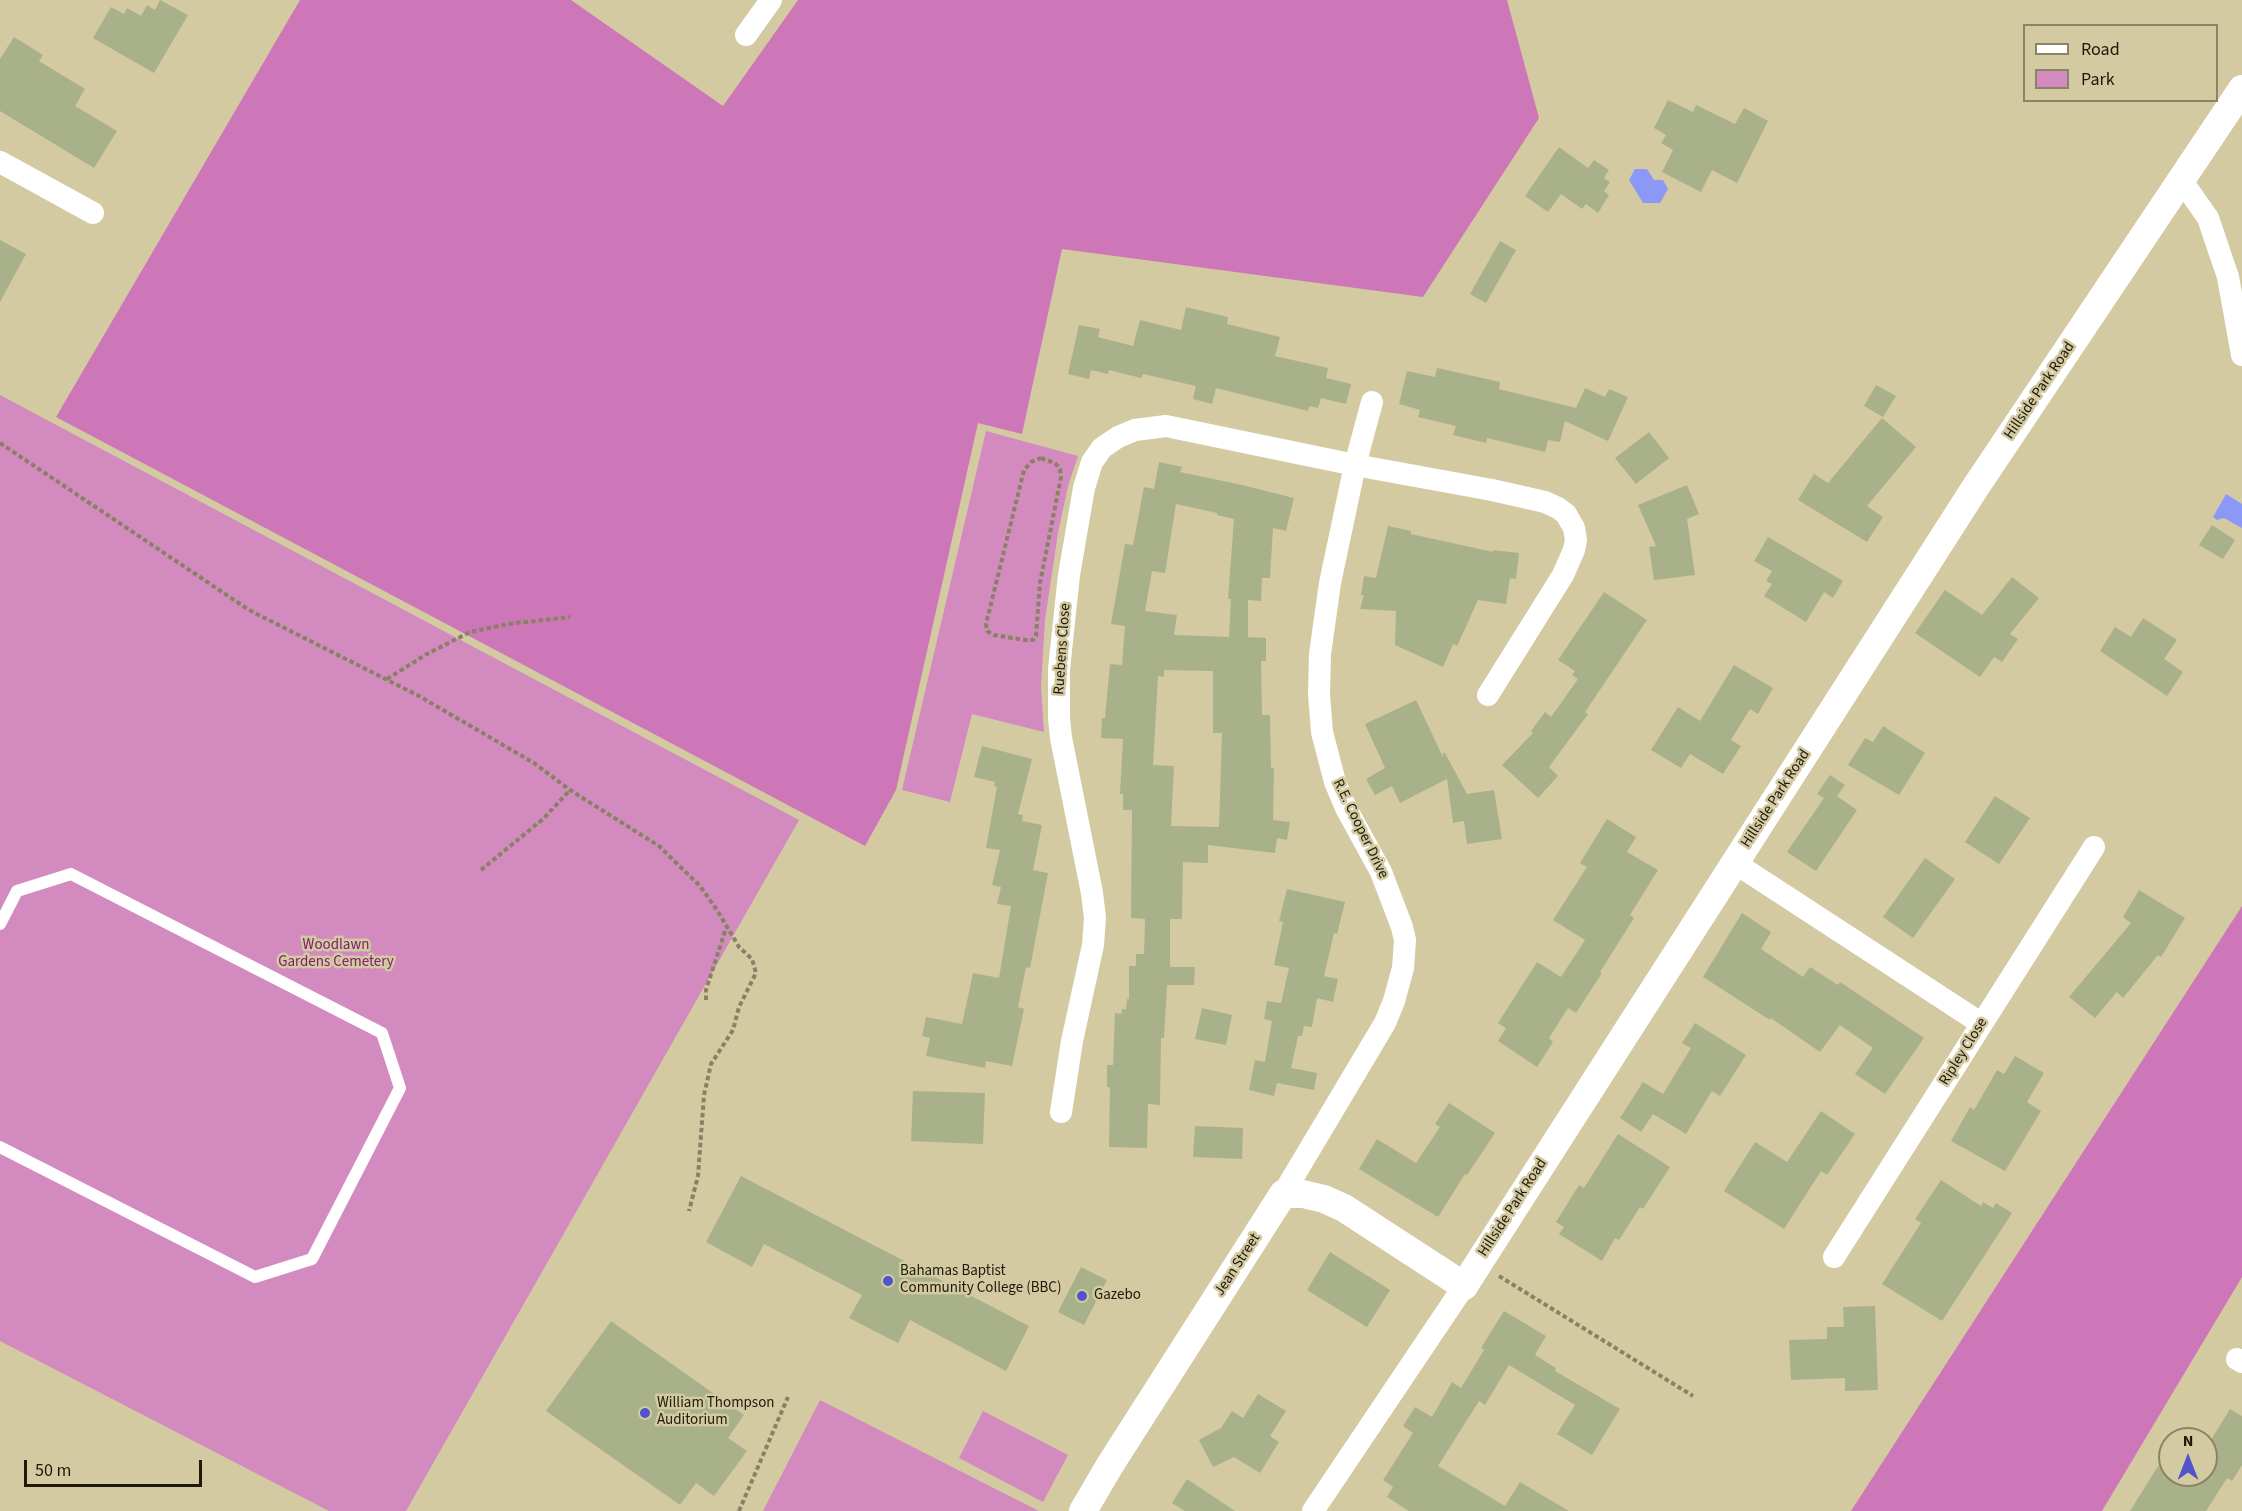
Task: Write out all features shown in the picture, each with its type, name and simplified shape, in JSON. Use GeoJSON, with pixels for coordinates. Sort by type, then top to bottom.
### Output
{"type":"FeatureCollection","features":[{"type":"Feature","properties":{"kind":"street"},"geometry":{"type":"LineString","coordinates":[[746,35],[771,0]]}},
{"type":"Feature","properties":{"kind":"street","name":"Hillside Park Road"},"geometry":{"type":"LineString","coordinates":[[1313,1511],[1471,1274],[1975,488],[2242,89]]}},
{"type":"Feature","properties":{"kind":"street"},"geometry":{"type":"LineString","coordinates":[[0,162],[93,213]]}},
{"type":"Feature","properties":{"kind":"street"},"geometry":{"type":"LineString","coordinates":[[2182,181],[2208,218],[2228,277],[2242,355]]}},
{"type":"Feature","properties":{"kind":"street","name":"R.E. Cooper Drive"},"geometry":{"type":"LineString","coordinates":[[1283,1194],[1385,1023],[1403,968],[1402,927],[1381,872],[1346,808],[1335,782],[1322,732],[1318,678],[1330,583],[1355,465],[1372,402]]}},
{"type":"Feature","properties":{"kind":"street","name":"Ruebens Close"},"geometry":{"type":"LineString","coordinates":[[1061,1112],[1072,1041],[1095,929],[1092,893],[1061,738],[1059,696],[1064,616],[1075,536],[1084,488],[1092,462],[1102,448],[1118,437],[1135,430],[1166,426],[1355,465],[1492,490],[1545,502],[1558,508],[1570,519],[1574,528],[1576,540],[1570,561],[1488,695]]}},
{"type":"Feature","properties":{"kind":"street","name":"Ripley Close"},"geometry":{"type":"LineString","coordinates":[[1834,1257],[2094,847]]}},
{"type":"Feature","properties":{"kind":"street"},"geometry":{"type":"LineString","coordinates":[[1735,863],[1982,1024]]}},
{"type":"Feature","properties":{"kind":"street"},"geometry":{"type":"LineString","coordinates":[[1283,1194],[1303,1194],[1324,1199],[1471,1274]]}},
{"type":"Feature","properties":{"kind":"street","name":"Jean Street"},"geometry":{"type":"LineString","coordinates":[[1083,1511],[1283,1194]]}},
{"type":"Feature","properties":{"kind":"lane"},"geometry":{"type":"LineString","coordinates":[[0,924],[17,891],[71,874],[382,1033],[400,1088],[312,1259],[255,1277],[0,1147]]}},
{"type":"Feature","properties":{"kind":"path"},"geometry":{"type":"LineString","coordinates":[[0,443],[249,610],[419,696],[534,764],[570,790],[659,846],[700,886],[739,947],[752,959],[756,973],[740,1007],[733,1030],[711,1064],[704,1095],[698,1176],[689,1211]]}},
{"type":"Feature","properties":{"kind":"path"},"geometry":{"type":"LineString","coordinates":[[1034,460],[1048,460],[1055,463],[1060,470],[1060,488],[1041,576],[1036,636],[1033,640],[1025,640],[994,635],[987,631],[986,624],[1024,470],[1034,460]]}},
{"type":"Feature","properties":{"kind":"path"},"geometry":{"type":"LineString","coordinates":[[386,679],[470,632],[508,624],[570,617]]}},
{"type":"Feature","properties":{"kind":"path"},"geometry":{"type":"LineString","coordinates":[[482,870],[543,819],[570,790]]}},
{"type":"Feature","properties":{"kind":"path"},"geometry":{"type":"LineString","coordinates":[[706,1000],[706,990],[726,928]]}},
{"type":"Feature","properties":{"kind":"path"},"geometry":{"type":"LineString","coordinates":[[1471,1274],[1693,1396]]}},
{"type":"Feature","properties":{"kind":"path"},"geometry":{"type":"LineString","coordinates":[[739,1511],[788,1397]]}},
{"type":"Feature","properties":{"kind":"green space","name":"Woodlawn Gardens Cemetery"},"geometry":{"type":"Polygon","coordinates":[[[0,395],[799,820],[406,1511],[329,1511],[0,1341],[0,395]]]}},
{"type":"Feature","properties":{"kind":"green space"},"geometry":{"type":"Polygon","coordinates":[[[986,431],[1078,456],[1068,486],[1058,533],[1045,620],[1041,686],[1044,732],[972,714],[950,802],[902,790],[986,431]]]}},
{"type":"Feature","properties":{"kind":"green space"},"geometry":{"type":"Polygon","coordinates":[[[820,1400],[1039,1511],[763,1511],[820,1400]]]}},
{"type":"Feature","properties":{"kind":"green space"},"geometry":{"type":"Polygon","coordinates":[[[983,1411],[1068,1455],[1043,1502],[959,1458],[983,1411]]]}},
{"type":"Feature","properties":{"kind":"shaded area"},"geometry":{"type":"Polygon","coordinates":[[[300,0],[571,0],[723,106],[798,0],[1507,0],[1539,118],[1423,297],[1062,249],[1022,434],[978,423],[896,790],[865,846],[56,417],[300,0]]]}},
{"type":"Feature","properties":{"kind":"shaded area"},"geometry":{"type":"Polygon","coordinates":[[[2242,906],[2242,1277],[2102,1511],[1851,1511],[2242,906]]]}},
{"type":"Feature","properties":{"kind":"water"},"geometry":{"type":"Polygon","coordinates":[[[1635,169],[1647,169],[1654,180],[1663,180],[1668,189],[1660,203],[1643,203],[1629,180],[1635,169]]]}},
{"type":"Feature","properties":{"kind":"water"},"geometry":{"type":"Polygon","coordinates":[[[2226,494],[2242,504],[2242,528],[2224,518],[2217,520],[2213,517],[2226,494]]]}},
{"type":"Feature","properties":{"kind":"building"},"geometry":{"type":"Polygon","coordinates":[[[160,0],[188,15],[154,73],[93,38],[111,7],[124,14],[127,8],[141,16],[147,5],[155,10],[160,0]]]}},
{"type":"Feature","properties":{"kind":"building"},"geometry":{"type":"Polygon","coordinates":[[[14,37],[43,55],[39,61],[85,89],[75,106],[117,131],[94,168],[0,111],[0,59],[14,37]]]}},
{"type":"Feature","properties":{"kind":"building"},"geometry":{"type":"Polygon","coordinates":[[[1668,100],[1693,112],[1696,105],[1735,124],[1744,108],[1768,121],[1737,183],[1712,170],[1701,192],[1662,172],[1673,150],[1661,143],[1666,135],[1654,128],[1668,100]]]}},
{"type":"Feature","properties":{"kind":"building"},"geometry":{"type":"Polygon","coordinates":[[[1559,147],[1588,168],[1594,160],[1609,170],[1604,178],[1610,182],[1604,191],[1609,195],[1598,213],[1586,204],[1582,209],[1561,194],[1548,212],[1525,196],[1559,147]]]}},
{"type":"Feature","properties":{"kind":"building"},"geometry":{"type":"Polygon","coordinates":[[[0,240],[26,254],[0,302],[0,240]]]}},
{"type":"Feature","properties":{"kind":"building"},"geometry":{"type":"Polygon","coordinates":[[[1500,241],[1516,250],[1486,303],[1470,294],[1500,241]]]}},
{"type":"Feature","properties":{"kind":"building"},"geometry":{"type":"Polygon","coordinates":[[[1186,307],[1228,317],[1227,324],[1280,337],[1275,356],[1328,368],[1326,378],[1351,384],[1346,404],[1321,398],[1318,408],[1309,406],[1308,411],[1216,388],[1212,404],[1193,399],[1196,386],[1143,374],[1141,378],[1109,370],[1108,374],[1091,370],[1089,379],[1068,374],[1079,325],[1100,329],[1098,337],[1133,346],[1140,320],[1181,330],[1186,307]]]}},
{"type":"Feature","properties":{"kind":"building"},"geometry":{"type":"Polygon","coordinates":[[[1437,368],[1500,382],[1499,389],[1576,408],[1585,388],[1605,397],[1609,389],[1628,397],[1608,441],[1565,421],[1560,442],[1548,440],[1545,452],[1487,438],[1486,443],[1453,435],[1456,426],[1418,417],[1420,410],[1399,404],[1407,371],[1435,377],[1437,368]]]}},
{"type":"Feature","properties":{"kind":"building"},"geometry":{"type":"Polygon","coordinates":[[[1876,385],[1896,396],[1883,417],[1864,406],[1876,385]]]}},
{"type":"Feature","properties":{"kind":"building"},"geometry":{"type":"Polygon","coordinates":[[[1882,418],[1916,447],[1867,506],[1883,517],[1867,542],[1798,500],[1814,474],[1828,483],[1882,418]]]}},
{"type":"Feature","properties":{"kind":"building"},"geometry":{"type":"Polygon","coordinates":[[[1649,432],[1669,458],[1636,484],[1615,458],[1649,432]]]}},
{"type":"Feature","properties":{"kind":"building"},"geometry":{"type":"Polygon","coordinates":[[[1159,462],[1182,467],[1180,472],[1294,498],[1286,531],[1273,528],[1270,578],[1262,578],[1261,601],[1248,600],[1248,637],[1266,638],[1266,661],[1261,661],[1262,715],[1270,715],[1271,768],[1274,768],[1273,820],[1290,822],[1287,840],[1277,838],[1275,853],[1208,845],[1208,863],[1183,862],[1182,919],[1170,919],[1170,967],[1195,967],[1194,985],[1167,985],[1164,1038],[1161,1038],[1160,1105],[1148,1104],[1147,1148],[1109,1147],[1110,1087],[1107,1087],[1107,1065],[1113,1065],[1115,1013],[1121,1014],[1122,1009],[1126,1009],[1127,999],[1129,999],[1129,966],[1136,966],[1136,954],[1144,954],[1145,919],[1131,918],[1132,810],[1123,810],[1123,794],[1120,794],[1123,739],[1101,738],[1102,718],[1105,718],[1110,664],[1122,665],[1125,626],[1111,624],[1125,544],[1133,545],[1144,487],[1154,489],[1159,462]],[[1176,504],[1165,573],[1152,571],[1145,611],[1177,615],[1174,635],[1229,637],[1231,599],[1228,599],[1234,519],[1176,504]],[[1164,670],[1164,677],[1158,676],[1153,765],[1174,766],[1171,826],[1219,827],[1222,733],[1213,733],[1213,671],[1164,670]]]}},
{"type":"Feature","properties":{"kind":"building"},"geometry":{"type":"Polygon","coordinates":[[[1687,485],[1699,514],[1687,519],[1695,575],[1654,580],[1649,547],[1656,546],[1638,505],[1687,485]]]}},
{"type":"Feature","properties":{"kind":"building"},"geometry":{"type":"Polygon","coordinates":[[[2212,525],[2235,540],[2223,559],[2199,545],[2212,525]]]}},
{"type":"Feature","properties":{"kind":"building"},"geometry":{"type":"Polygon","coordinates":[[[1388,526],[1411,531],[1411,534],[1493,552],[1493,550],[1519,553],[1516,579],[1510,578],[1506,604],[1478,600],[1457,646],[1453,644],[1443,667],[1395,645],[1396,611],[1360,609],[1364,595],[1361,595],[1364,576],[1376,578],[1388,526]]]}},
{"type":"Feature","properties":{"kind":"building"},"geometry":{"type":"Polygon","coordinates":[[[1768,537],[1843,581],[1833,598],[1824,592],[1806,622],[1764,596],[1772,584],[1766,581],[1772,571],[1754,561],[1768,537]]]}},
{"type":"Feature","properties":{"kind":"building"},"geometry":{"type":"Polygon","coordinates":[[[2012,577],[2039,598],[2010,634],[2018,639],[2002,662],[1994,657],[1980,677],[1915,633],[1945,590],[1982,615],[2012,577]]]}},
{"type":"Feature","properties":{"kind":"building"},"geometry":{"type":"Polygon","coordinates":[[[1604,592],[1647,620],[1585,712],[1588,714],[1549,767],[1558,776],[1538,798],[1502,765],[1533,733],[1531,731],[1545,712],[1551,717],[1578,679],[1572,675],[1575,671],[1558,660],[1604,592]]]}},
{"type":"Feature","properties":{"kind":"building"},"geometry":{"type":"Polygon","coordinates":[[[2143,618],[2177,640],[2164,659],[2183,672],[2167,696],[2100,651],[2115,627],[2131,637],[2143,618]]]}},
{"type":"Feature","properties":{"kind":"building"},"geometry":{"type":"Polygon","coordinates":[[[1734,665],[1773,688],[1758,714],[1750,709],[1731,740],[1741,746],[1723,774],[1690,754],[1681,768],[1651,750],[1678,707],[1700,721],[1734,665]]]}},
{"type":"Feature","properties":{"kind":"building"},"geometry":{"type":"Polygon","coordinates":[[[1416,700],[1443,757],[1445,753],[1467,794],[1494,790],[1502,839],[1467,844],[1464,821],[1453,823],[1447,779],[1400,803],[1392,786],[1375,795],[1366,779],[1385,768],[1365,724],[1416,700]]]}},
{"type":"Feature","properties":{"kind":"building"},"geometry":{"type":"Polygon","coordinates":[[[1883,726],[1925,753],[1899,795],[1848,765],[1865,738],[1873,742],[1883,726]]]}},
{"type":"Feature","properties":{"kind":"building"},"geometry":{"type":"Polygon","coordinates":[[[982,746],[1032,759],[1018,814],[1023,815],[1022,821],[1042,825],[1033,870],[1048,873],[1030,968],[1026,967],[1018,1007],[1024,1009],[1012,1066],[986,1061],[985,1068],[926,1056],[930,1038],[922,1036],[926,1017],[962,1024],[973,973],[999,978],[1011,906],[997,904],[1001,887],[992,885],[1000,850],[986,848],[997,787],[994,786],[995,782],[974,777],[982,746]]]}},
{"type":"Feature","properties":{"kind":"building"},"geometry":{"type":"Polygon","coordinates":[[[1830,775],[1845,785],[1837,796],[1857,810],[1816,871],[1787,852],[1824,798],[1817,794],[1830,775]]]}},
{"type":"Feature","properties":{"kind":"building"},"geometry":{"type":"Polygon","coordinates":[[[1995,796],[2030,818],[1999,864],[1965,842],[1995,796]]]}},
{"type":"Feature","properties":{"kind":"building"},"geometry":{"type":"Polygon","coordinates":[[[1607,819],[1636,837],[1627,852],[1658,870],[1630,915],[1634,918],[1600,972],[1602,973],[1576,1013],[1568,1008],[1549,1038],[1553,1042],[1537,1067],[1498,1041],[1506,1028],[1498,1023],[1537,962],[1561,977],[1585,940],[1553,920],[1587,867],[1580,863],[1607,819]]]}},
{"type":"Feature","properties":{"kind":"building"},"geometry":{"type":"Polygon","coordinates":[[[1925,858],[1955,879],[1913,938],[1883,917],[1925,858]]]}},
{"type":"Feature","properties":{"kind":"building"},"geometry":{"type":"Polygon","coordinates":[[[1287,889],[1345,902],[1337,934],[1334,933],[1324,976],[1338,979],[1333,1002],[1317,998],[1312,1027],[1304,1026],[1302,1036],[1298,1036],[1291,1068],[1317,1073],[1314,1090],[1277,1083],[1274,1096],[1249,1090],[1255,1060],[1265,1062],[1272,1021],[1264,1019],[1267,1001],[1281,1003],[1289,968],[1274,965],[1283,922],[1279,921],[1287,889]]]}},
{"type":"Feature","properties":{"kind":"building"},"geometry":{"type":"Polygon","coordinates":[[[2139,890],[2185,918],[2161,957],[2158,955],[2123,998],[2117,992],[2095,1018],[2069,997],[2131,923],[2123,917],[2139,890]]]}},
{"type":"Feature","properties":{"kind":"building"},"geometry":{"type":"Polygon","coordinates":[[[1742,913],[1771,932],[1761,949],[1803,977],[1810,967],[1838,985],[1840,982],[1924,1038],[1885,1094],[1855,1074],[1873,1048],[1840,1025],[1820,1052],[1771,1018],[1770,1020],[1703,977],[1742,913]]]}},
{"type":"Feature","properties":{"kind":"building"},"geometry":{"type":"Polygon","coordinates":[[[1202,1008],[1232,1015],[1226,1045],[1195,1039],[1202,1008]]]}},
{"type":"Feature","properties":{"kind":"building"},"geometry":{"type":"Polygon","coordinates":[[[1695,1023],[1746,1055],[1720,1096],[1712,1091],[1686,1134],[1653,1114],[1641,1132],[1620,1118],[1643,1082],[1663,1094],[1691,1048],[1682,1043],[1695,1023]]]}},
{"type":"Feature","properties":{"kind":"building"},"geometry":{"type":"Polygon","coordinates":[[[2015,1056],[2044,1073],[2027,1102],[2041,1111],[2005,1171],[1951,1141],[1970,1107],[1974,1110],[1997,1070],[2004,1074],[2015,1056]]]}},
{"type":"Feature","properties":{"kind":"building"},"geometry":{"type":"Polygon","coordinates":[[[913,1091],[985,1093],[983,1144],[911,1141],[913,1091]]]}},
{"type":"Feature","properties":{"kind":"building"},"geometry":{"type":"Polygon","coordinates":[[[1449,1103],[1495,1133],[1467,1175],[1465,1174],[1438,1217],[1359,1169],[1377,1139],[1416,1163],[1440,1127],[1435,1124],[1449,1103]]]}},
{"type":"Feature","properties":{"kind":"building"},"geometry":{"type":"Polygon","coordinates":[[[1821,1111],[1855,1134],[1827,1175],[1821,1171],[1784,1229],[1724,1191],[1755,1142],[1787,1162],[1821,1111]]]}},
{"type":"Feature","properties":{"kind":"building"},"geometry":{"type":"Polygon","coordinates":[[[1195,1126],[1243,1128],[1242,1159],[1193,1157],[1195,1126]]]}},
{"type":"Feature","properties":{"kind":"building"},"geometry":{"type":"Polygon","coordinates":[[[1618,1134],[1670,1167],[1643,1209],[1640,1207],[1619,1240],[1615,1238],[1602,1261],[1559,1234],[1564,1227],[1556,1222],[1579,1185],[1584,1188],[1618,1134]]]}},
{"type":"Feature","properties":{"kind":"building","name":"Bahamas Baptist Community College (BBC)"},"geometry":{"type":"Polygon","coordinates":[[[741,1176],[1029,1326],[1006,1371],[910,1320],[898,1343],[849,1318],[862,1295],[764,1244],[752,1267],[706,1242],[741,1176]]]}},
{"type":"Feature","properties":{"kind":"building"},"geometry":{"type":"Polygon","coordinates":[[[1941,1180],[1981,1206],[1983,1202],[1993,1208],[1996,1203],[2012,1213],[1942,1321],[1882,1284],[1921,1223],[1915,1219],[1941,1180]]]}},
{"type":"Feature","properties":{"kind":"building"},"geometry":{"type":"Polygon","coordinates":[[[1330,1252],[1390,1290],[1367,1327],[1307,1290],[1330,1252]]]}},
{"type":"Feature","properties":{"kind":"building","name":"Gazebo"},"geometry":{"type":"Polygon","coordinates":[[[1081,1267],[1107,1280],[1084,1325],[1058,1312],[1081,1267]]]}},
{"type":"Feature","properties":{"kind":"building"},"geometry":{"type":"Polygon","coordinates":[[[1875,1306],[1878,1390],[1845,1391],[1845,1378],[1791,1380],[1789,1340],[1827,1339],[1827,1327],[1844,1327],[1843,1307],[1875,1306]]]}},
{"type":"Feature","properties":{"kind":"building"},"geometry":{"type":"Polygon","coordinates":[[[1504,1311],[1546,1336],[1535,1355],[1556,1368],[1555,1371],[1620,1409],[1592,1455],[1557,1434],[1575,1405],[1509,1365],[1485,1405],[1479,1401],[1438,1466],[1505,1506],[1520,1482],[1569,1511],[1409,1511],[1387,1497],[1393,1487],[1383,1480],[1413,1433],[1403,1426],[1415,1407],[1432,1417],[1452,1382],[1461,1388],[1484,1350],[1481,1348],[1504,1311]]]}},
{"type":"Feature","properties":{"kind":"building","name":"William Thompson Auditorium"},"geometry":{"type":"Polygon","coordinates":[[[611,1321],[744,1415],[728,1438],[747,1451],[714,1496],[696,1483],[680,1505],[546,1411],[611,1321]]]}},
{"type":"Feature","properties":{"kind":"building"},"geometry":{"type":"Polygon","coordinates":[[[1258,1394],[1286,1411],[1270,1436],[1279,1442],[1260,1473],[1234,1457],[1213,1467],[1199,1440],[1221,1428],[1232,1411],[1243,1418],[1258,1394]]]}},
{"type":"Feature","properties":{"kind":"building"},"geometry":{"type":"Polygon","coordinates":[[[2230,1409],[2242,1416],[2242,1465],[2232,1481],[2227,1478],[2206,1511],[2130,1511],[2158,1466],[2158,1487],[2218,1487],[2218,1428],[2230,1409]]]}},
{"type":"Feature","properties":{"kind":"building"},"geometry":{"type":"Polygon","coordinates":[[[1187,1479],[1235,1511],[1185,1511],[1172,1503],[1187,1479]]]}},
{"type":"Feature","properties":{"kind":"place","name":"Bahamas Baptist Community College (BBC)"},"geometry":{"type":"Point","coordinates":[888,1281]}},
{"type":"Feature","properties":{"kind":"place","name":"Gazebo"},"geometry":{"type":"Point","coordinates":[1082,1296]}},
{"type":"Feature","properties":{"kind":"place","name":"William Thompson Auditorium"},"geometry":{"type":"Point","coordinates":[645,1413]}}]}
